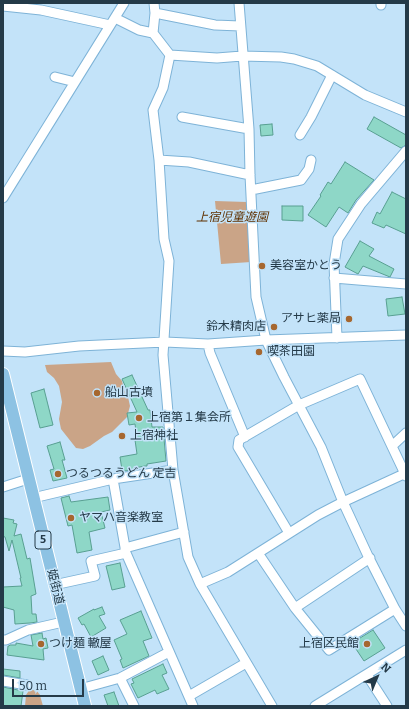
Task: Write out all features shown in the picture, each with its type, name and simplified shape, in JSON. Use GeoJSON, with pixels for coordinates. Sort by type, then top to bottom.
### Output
{"type":"FeatureCollection","features":[{"type":"Feature","properties":{"kind":"main road","name":"姫街道"},"geometry":{"type":"LineString","coordinates":[[3,374],[85,706]]}},
{"type":"Feature","properties":{"kind":"street"},"geometry":{"type":"LineString","coordinates":[[3,198],[124,3]]}},
{"type":"Feature","properties":{"kind":"street"},"geometry":{"type":"LineString","coordinates":[[153,33],[155,13],[154,3]]}},
{"type":"Feature","properties":{"kind":"street"},"geometry":{"type":"LineString","coordinates":[[239,3],[242,56],[249,129],[250,190],[256,297],[266,340],[321,447],[343,502],[370,558],[395,609],[406,626]]}},
{"type":"Feature","properties":{"kind":"street"},"geometry":{"type":"LineString","coordinates":[[3,6],[41,10],[112,21],[138,30],[153,33],[170,55],[217,58],[242,56],[281,57],[294,59],[318,66],[365,95],[406,112]]}},
{"type":"Feature","properties":{"kind":"street"},"geometry":{"type":"LineString","coordinates":[[155,13],[215,25],[240,26]]}},
{"type":"Feature","properties":{"kind":"street"},"geometry":{"type":"LineString","coordinates":[[170,55],[163,88],[153,110],[159,160],[164,239],[169,261],[163,355],[173,470],[188,557],[200,584],[272,706]]}},
{"type":"Feature","properties":{"kind":"street"},"geometry":{"type":"LineString","coordinates":[[300,135],[311,117],[332,75]]}},
{"type":"Feature","properties":{"kind":"street"},"geometry":{"type":"LineString","coordinates":[[55,77],[75,82]]}},
{"type":"Feature","properties":{"kind":"street"},"geometry":{"type":"LineString","coordinates":[[182,117],[249,129]]}},
{"type":"Feature","properties":{"kind":"street"},"geometry":{"type":"LineString","coordinates":[[337,338],[334,264],[338,239],[361,204],[406,151]]}},
{"type":"Feature","properties":{"kind":"street"},"geometry":{"type":"LineString","coordinates":[[159,160],[189,162],[250,175]]}},
{"type":"Feature","properties":{"kind":"street"},"geometry":{"type":"LineString","coordinates":[[250,190],[301,180],[309,169],[311,160]]}},
{"type":"Feature","properties":{"kind":"street"},"geometry":{"type":"LineString","coordinates":[[334,278],[406,284]]}},
{"type":"Feature","properties":{"kind":"street"},"geometry":{"type":"LineString","coordinates":[[3,351],[25,352],[79,346],[165,342],[208,344],[266,340],[406,335]]}},
{"type":"Feature","properties":{"kind":"street"},"geometry":{"type":"LineString","coordinates":[[208,344],[210,353],[246,437]]}},
{"type":"Feature","properties":{"kind":"street"},"geometry":{"type":"LineString","coordinates":[[200,584],[228,572],[289,533],[343,502],[406,474],[360,380],[299,405],[239,440],[238,447],[289,533]]}},
{"type":"Feature","properties":{"kind":"street"},"geometry":{"type":"LineString","coordinates":[[392,446],[406,433]]}},
{"type":"Feature","properties":{"kind":"street"},"geometry":{"type":"LineString","coordinates":[[33,498],[113,479],[173,470]]}},
{"type":"Feature","properties":{"kind":"street"},"geometry":{"type":"LineString","coordinates":[[3,487],[28,479]]}},
{"type":"Feature","properties":{"kind":"street"},"geometry":{"type":"LineString","coordinates":[[113,479],[126,551],[193,706]]}},
{"type":"Feature","properties":{"kind":"street"},"geometry":{"type":"LineString","coordinates":[[54,585],[95,576],[91,561],[184,532]]}},
{"type":"Feature","properties":{"kind":"street"},"geometry":{"type":"LineString","coordinates":[[258,553],[295,608],[329,650],[395,609]]}},
{"type":"Feature","properties":{"kind":"street"},"geometry":{"type":"LineString","coordinates":[[295,608],[370,558]]}},
{"type":"Feature","properties":{"kind":"street"},"geometry":{"type":"LineString","coordinates":[[3,640],[28,630],[64,622]]}},
{"type":"Feature","properties":{"kind":"street"},"geometry":{"type":"LineString","coordinates":[[316,706],[406,650]]}},
{"type":"Feature","properties":{"kind":"street"},"geometry":{"type":"LineString","coordinates":[[80,689],[120,678],[169,652]]}},
{"type":"Feature","properties":{"kind":"street"},"geometry":{"type":"LineString","coordinates":[[189,696],[246,663]]}},
{"type":"Feature","properties":{"kind":"street"},"geometry":{"type":"LineString","coordinates":[[367,675],[387,706]]}},
{"type":"Feature","properties":{"kind":"street"},"geometry":{"type":"LineString","coordinates":[[120,678],[134,706]]}},
{"type":"Feature","properties":{"kind":"street"},"geometry":{"type":"LineString","coordinates":[[3,681],[27,685]]}},
{"type":"Feature","properties":{"kind":"green space","name":"上宿児童遊園"},"geometry":{"type":"Polygon","coordinates":[[[215,201],[247,202],[251,262],[221,264],[215,201]]]}},
{"type":"Feature","properties":{"kind":"green space"},"geometry":{"type":"Polygon","coordinates":[[[111,362],[116,374],[122,381],[124,390],[128,397],[130,406],[127,417],[112,432],[90,446],[83,449],[76,448],[61,429],[59,419],[62,402],[59,386],[54,378],[47,372],[45,365],[111,362]]]}},
{"type":"Feature","properties":{"kind":"green space"},"geometry":{"type":"Polygon","coordinates":[[[30,689],[39,692],[43,706],[25,706],[26,695],[30,689]]]}},
{"type":"Feature","properties":{"kind":"building"},"geometry":{"type":"Polygon","coordinates":[[[374,117],[406,135],[406,145],[401,148],[367,129],[374,117]]]}},
{"type":"Feature","properties":{"kind":"building"},"geometry":{"type":"Polygon","coordinates":[[[272,124],[273,135],[261,136],[260,125],[272,124]]]}},
{"type":"Feature","properties":{"kind":"building"},"geometry":{"type":"Polygon","coordinates":[[[345,162],[374,180],[356,200],[348,213],[339,207],[326,227],[308,215],[321,196],[320,195],[328,182],[331,184],[345,162]]]}},
{"type":"Feature","properties":{"kind":"building"},"geometry":{"type":"Polygon","coordinates":[[[392,192],[406,199],[406,234],[386,225],[384,228],[372,223],[377,212],[380,214],[392,192]]]}},
{"type":"Feature","properties":{"kind":"building"},"geometry":{"type":"Polygon","coordinates":[[[282,206],[303,206],[303,221],[282,220],[282,206]]]}},
{"type":"Feature","properties":{"kind":"building"},"geometry":{"type":"Polygon","coordinates":[[[360,241],[374,249],[369,256],[394,269],[390,277],[363,266],[358,274],[345,267],[360,241]]]}},
{"type":"Feature","properties":{"kind":"building"},"geometry":{"type":"Polygon","coordinates":[[[402,297],[405,314],[388,316],[386,299],[402,297]]]}},
{"type":"Feature","properties":{"kind":"building"},"geometry":{"type":"Polygon","coordinates":[[[132,375],[148,410],[150,410],[152,427],[163,427],[166,461],[147,464],[147,466],[134,468],[134,470],[124,471],[122,470],[120,457],[137,454],[135,424],[129,425],[127,413],[137,412],[122,379],[132,375]]]}},
{"type":"Feature","properties":{"kind":"building"},"geometry":{"type":"Polygon","coordinates":[[[44,389],[53,425],[40,428],[31,393],[44,389]]]}},
{"type":"Feature","properties":{"kind":"building"},"geometry":{"type":"Polygon","coordinates":[[[60,442],[65,460],[62,460],[67,478],[53,481],[50,470],[54,469],[47,446],[60,442]]]}},
{"type":"Feature","properties":{"kind":"building"},"geometry":{"type":"Polygon","coordinates":[[[69,496],[71,502],[108,497],[110,510],[101,512],[105,528],[89,532],[92,550],[77,553],[72,525],[68,526],[61,498],[69,496]]]}},
{"type":"Feature","properties":{"kind":"building"},"geometry":{"type":"Polygon","coordinates":[[[3,518],[14,520],[13,523],[17,524],[14,536],[21,534],[27,559],[30,558],[36,594],[31,596],[32,614],[36,614],[37,622],[15,624],[14,610],[3,607],[3,587],[22,586],[12,540],[9,551],[5,537],[3,536],[3,518]]]}},
{"type":"Feature","properties":{"kind":"building"},"geometry":{"type":"Polygon","coordinates":[[[120,563],[125,587],[112,590],[106,566],[120,563]]]}},
{"type":"Feature","properties":{"kind":"building"},"geometry":{"type":"Polygon","coordinates":[[[102,607],[105,614],[99,616],[106,628],[91,637],[84,624],[82,625],[78,618],[94,609],[102,607]]]}},
{"type":"Feature","properties":{"kind":"building"},"geometry":{"type":"Polygon","coordinates":[[[141,611],[152,638],[143,641],[149,656],[123,668],[120,660],[122,659],[114,640],[127,634],[120,620],[141,611]]]}},
{"type":"Feature","properties":{"kind":"building","name":"上宿区民館"},"geometry":{"type":"Polygon","coordinates":[[[373,630],[385,648],[364,661],[352,643],[373,630]]]}},
{"type":"Feature","properties":{"kind":"building"},"geometry":{"type":"Polygon","coordinates":[[[42,633],[43,639],[46,638],[48,648],[43,649],[44,660],[7,655],[8,646],[16,645],[16,643],[33,646],[31,635],[42,633]]]}},
{"type":"Feature","properties":{"kind":"building"},"geometry":{"type":"Polygon","coordinates":[[[103,656],[109,670],[98,675],[92,661],[103,656]]]}},
{"type":"Feature","properties":{"kind":"building"},"geometry":{"type":"Polygon","coordinates":[[[163,664],[167,673],[162,675],[169,689],[157,694],[155,690],[138,698],[131,684],[134,683],[132,679],[163,664]]]}},
{"type":"Feature","properties":{"kind":"building"},"geometry":{"type":"Polygon","coordinates":[[[3,669],[20,671],[20,678],[3,675],[3,669]]]}},
{"type":"Feature","properties":{"kind":"building"},"geometry":{"type":"Polygon","coordinates":[[[3,687],[23,691],[21,706],[3,706],[3,687]]]}},
{"type":"Feature","properties":{"kind":"building"},"geometry":{"type":"Polygon","coordinates":[[[114,692],[119,706],[108,706],[104,695],[114,692]]]}},
{"type":"Feature","properties":{"kind":"place","name":"美容室かとう"},"geometry":{"type":"Point","coordinates":[262,266]}},
{"type":"Feature","properties":{"kind":"place","name":"アサヒ薬局"},"geometry":{"type":"Point","coordinates":[349,319]}},
{"type":"Feature","properties":{"kind":"place","name":"鈴木精肉店"},"geometry":{"type":"Point","coordinates":[274,327]}},
{"type":"Feature","properties":{"kind":"place","name":"喫茶田園"},"geometry":{"type":"Point","coordinates":[259,352]}},
{"type":"Feature","properties":{"kind":"place","name":"船山古墳"},"geometry":{"type":"Point","coordinates":[97,393]}},
{"type":"Feature","properties":{"kind":"place","name":"上宿第１集会所"},"geometry":{"type":"Point","coordinates":[139,418]}},
{"type":"Feature","properties":{"kind":"place","name":"上宿神社"},"geometry":{"type":"Point","coordinates":[122,436]}},
{"type":"Feature","properties":{"kind":"place","name":"つるつるうどん 定吉"},"geometry":{"type":"Point","coordinates":[58,474]}},
{"type":"Feature","properties":{"kind":"place","name":"ヤマハ音楽教室"},"geometry":{"type":"Point","coordinates":[71,518]}},
{"type":"Feature","properties":{"kind":"place","name":"つけ麺 轍屋"},"geometry":{"type":"Point","coordinates":[41,644]}},
{"type":"Feature","properties":{"kind":"place","name":"上宿区民館"},"geometry":{"type":"Point","coordinates":[367,644]}}]}
